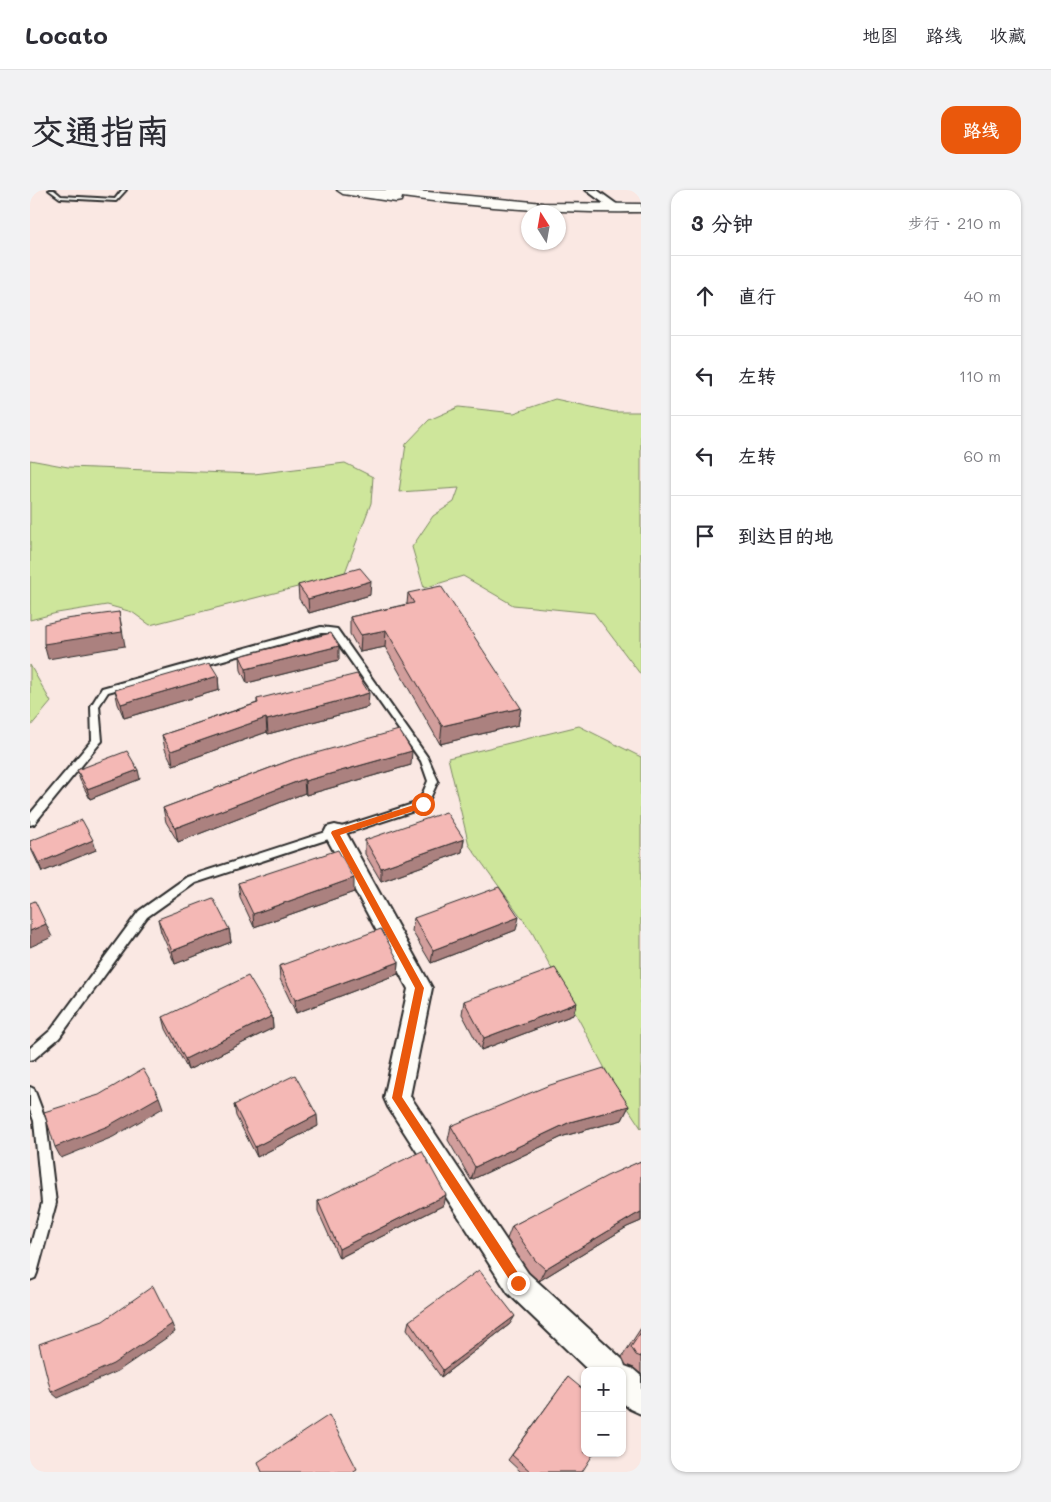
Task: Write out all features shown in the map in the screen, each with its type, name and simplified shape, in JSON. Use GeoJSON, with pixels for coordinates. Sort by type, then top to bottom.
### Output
{"type":"FeatureCollection","features":[{"type":"Feature","properties":{"kind":"main road"},"geometry":{"type":"LineString","coordinates":[[344,190],[468,207],[521,210]]}},
{"type":"Feature","properties":{"kind":"main road"},"geometry":{"type":"LineString","coordinates":[[380,190],[501,205],[641,208]]}},
{"type":"Feature","properties":{"kind":"main road"},"geometry":{"type":"LineString","coordinates":[[566,213],[641,213]]}},
{"type":"Feature","properties":{"kind":"street"},"geometry":{"type":"LineString","coordinates":[[591,190],[617,208]]}},
{"type":"Feature","properties":{"kind":"street"},"geometry":{"type":"LineString","coordinates":[[335,833],[420,988],[396,1098],[518,1283],[608,1367]]}},
{"type":"Feature","properties":{"kind":"street"},"geometry":{"type":"LineString","coordinates":[[626,1384],[641,1398]]}},
{"type":"Feature","properties":{"kind":"lane"},"geometry":{"type":"LineString","coordinates":[[51,190],[60,197],[116,200],[124,190]]}},
{"type":"Feature","properties":{"kind":"lane"},"geometry":{"type":"LineString","coordinates":[[30,821],[97,740],[94,706],[105,690],[322,630],[334,631],[425,760],[433,781],[423,804],[191,880],[143,914],[56,1034],[30,1055]]}},
{"type":"Feature","properties":{"kind":"lane"},"geometry":{"type":"LineString","coordinates":[[30,1093],[40,1121],[49,1204],[30,1273]]}},
{"type":"Feature","properties":{"kind":"green space"},"geometry":{"type":"Polygon","coordinates":[[[555,399],[614,412],[641,412],[641,675],[594,613],[513,605],[463,576],[424,588],[412,547],[433,516],[454,502],[459,488],[399,492],[406,444],[429,420],[459,407],[514,413],[555,399]]]}},
{"type":"Feature","properties":{"kind":"green space"},"geometry":{"type":"Polygon","coordinates":[[[30,460],[68,467],[254,474],[345,463],[373,477],[371,503],[344,575],[150,625],[132,612],[107,605],[57,613],[30,620],[30,460]]]}},
{"type":"Feature","properties":{"kind":"green space"},"geometry":{"type":"Polygon","coordinates":[[[30,665],[51,702],[30,727],[30,665]]]}},
{"type":"Feature","properties":{"kind":"green space"},"geometry":{"type":"Polygon","coordinates":[[[579,726],[641,757],[641,1128],[618,1093],[532,932],[469,845],[448,758],[579,726]]]}},
{"type":"Feature","properties":{"kind":"building"},"geometry":{"type":"Polygon","coordinates":[[[360,568],[371,581],[308,599],[298,585],[360,568]]]}},
{"type":"Feature","properties":{"kind":"building"},"geometry":{"type":"Polygon","coordinates":[[[441,586],[521,708],[442,726],[386,630],[361,635],[350,617],[414,603],[408,593],[441,586]]]}},
{"type":"Feature","properties":{"kind":"building"},"geometry":{"type":"Polygon","coordinates":[[[119,612],[122,632],[44,644],[44,624],[119,612]]]}},
{"type":"Feature","properties":{"kind":"building"},"geometry":{"type":"Polygon","coordinates":[[[331,633],[339,646],[246,669],[240,656],[331,633]]]}},
{"type":"Feature","properties":{"kind":"building"},"geometry":{"type":"Polygon","coordinates":[[[210,663],[218,676],[121,704],[115,690],[210,663]]]}},
{"type":"Feature","properties":{"kind":"building"},"geometry":{"type":"Polygon","coordinates":[[[357,674],[369,693],[267,720],[266,718],[171,751],[162,735],[258,703],[257,699],[357,674]]]}},
{"type":"Feature","properties":{"kind":"building"},"geometry":{"type":"Polygon","coordinates":[[[399,730],[412,751],[305,781],[304,779],[175,828],[163,808],[294,759],[399,730]]]}},
{"type":"Feature","properties":{"kind":"building"},"geometry":{"type":"Polygon","coordinates":[[[127,751],[138,770],[87,789],[77,770],[127,751]]]}},
{"type":"Feature","properties":{"kind":"building"},"geometry":{"type":"Polygon","coordinates":[[[446,812],[464,839],[381,868],[365,840],[446,812]]]}},
{"type":"Feature","properties":{"kind":"building"},"geometry":{"type":"Polygon","coordinates":[[[82,820],[93,840],[39,863],[30,845],[30,841],[82,820]]]}},
{"type":"Feature","properties":{"kind":"building"},"geometry":{"type":"Polygon","coordinates":[[[338,850],[354,878],[253,914],[238,883],[338,850]]]}},
{"type":"Feature","properties":{"kind":"building"},"geometry":{"type":"Polygon","coordinates":[[[499,887],[519,917],[433,950],[414,918],[499,887]]]}},
{"type":"Feature","properties":{"kind":"building"},"geometry":{"type":"Polygon","coordinates":[[[213,898],[229,929],[172,951],[158,919],[213,898]]]}},
{"type":"Feature","properties":{"kind":"building"},"geometry":{"type":"Polygon","coordinates":[[[35,901],[46,924],[30,931],[30,903],[35,901]]]}},
{"type":"Feature","properties":{"kind":"building"},"geometry":{"type":"Polygon","coordinates":[[[381,929],[399,962],[295,1000],[279,966],[381,929]]]}},
{"type":"Feature","properties":{"kind":"building"},"geometry":{"type":"Polygon","coordinates":[[[555,968],[577,1003],[484,1038],[464,1001],[555,968]]]}},
{"type":"Feature","properties":{"kind":"building"},"geometry":{"type":"Polygon","coordinates":[[[248,976],[272,1016],[185,1059],[163,1017],[248,976]]]}},
{"type":"Feature","properties":{"kind":"building"},"geometry":{"type":"Polygon","coordinates":[[[604,1068],[629,1106],[570,1122],[475,1167],[451,1126],[547,1086],[604,1068]]]}},
{"type":"Feature","properties":{"kind":"building"},"geometry":{"type":"Polygon","coordinates":[[[143,1069],[159,1097],[108,1126],[55,1147],[44,1112],[99,1095],[143,1069]]]}},
{"type":"Feature","properties":{"kind":"building"},"geometry":{"type":"Polygon","coordinates":[[[295,1075],[317,1115],[255,1147],[234,1105],[295,1075]]]}},
{"type":"Feature","properties":{"kind":"building"},"geometry":{"type":"Polygon","coordinates":[[[422,1151],[446,1195],[339,1249],[318,1201],[422,1151]]]}},
{"type":"Feature","properties":{"kind":"building"},"geometry":{"type":"Polygon","coordinates":[[[641,1161],[641,1212],[545,1269],[535,1260],[512,1226],[607,1176],[641,1161]]]}},
{"type":"Feature","properties":{"kind":"building"},"geometry":{"type":"Polygon","coordinates":[[[479,1270],[515,1316],[443,1370],[409,1321],[479,1270]]]}},
{"type":"Feature","properties":{"kind":"building"},"geometry":{"type":"Polygon","coordinates":[[[153,1286],[172,1324],[113,1364],[51,1392],[39,1344],[103,1321],[153,1286]]]}},
{"type":"Feature","properties":{"kind":"building"},"geometry":{"type":"Polygon","coordinates":[[[641,1332],[641,1357],[636,1355],[631,1347],[641,1332]]]}},
{"type":"Feature","properties":{"kind":"building"},"geometry":{"type":"Polygon","coordinates":[[[568,1377],[581,1388],[581,1457],[591,1457],[582,1472],[531,1472],[512,1455],[568,1377]]]}},
{"type":"Feature","properties":{"kind":"building"},"geometry":{"type":"Polygon","coordinates":[[[329,1415],[357,1469],[352,1472],[262,1472],[258,1462],[329,1415]]]}},
{"type":"Feature","properties":{"kind":"route"},"geometry":{"type":"LineString","coordinates":[[423,804],[335,833],[420,988],[396,1098],[518,1283]]}}]}
